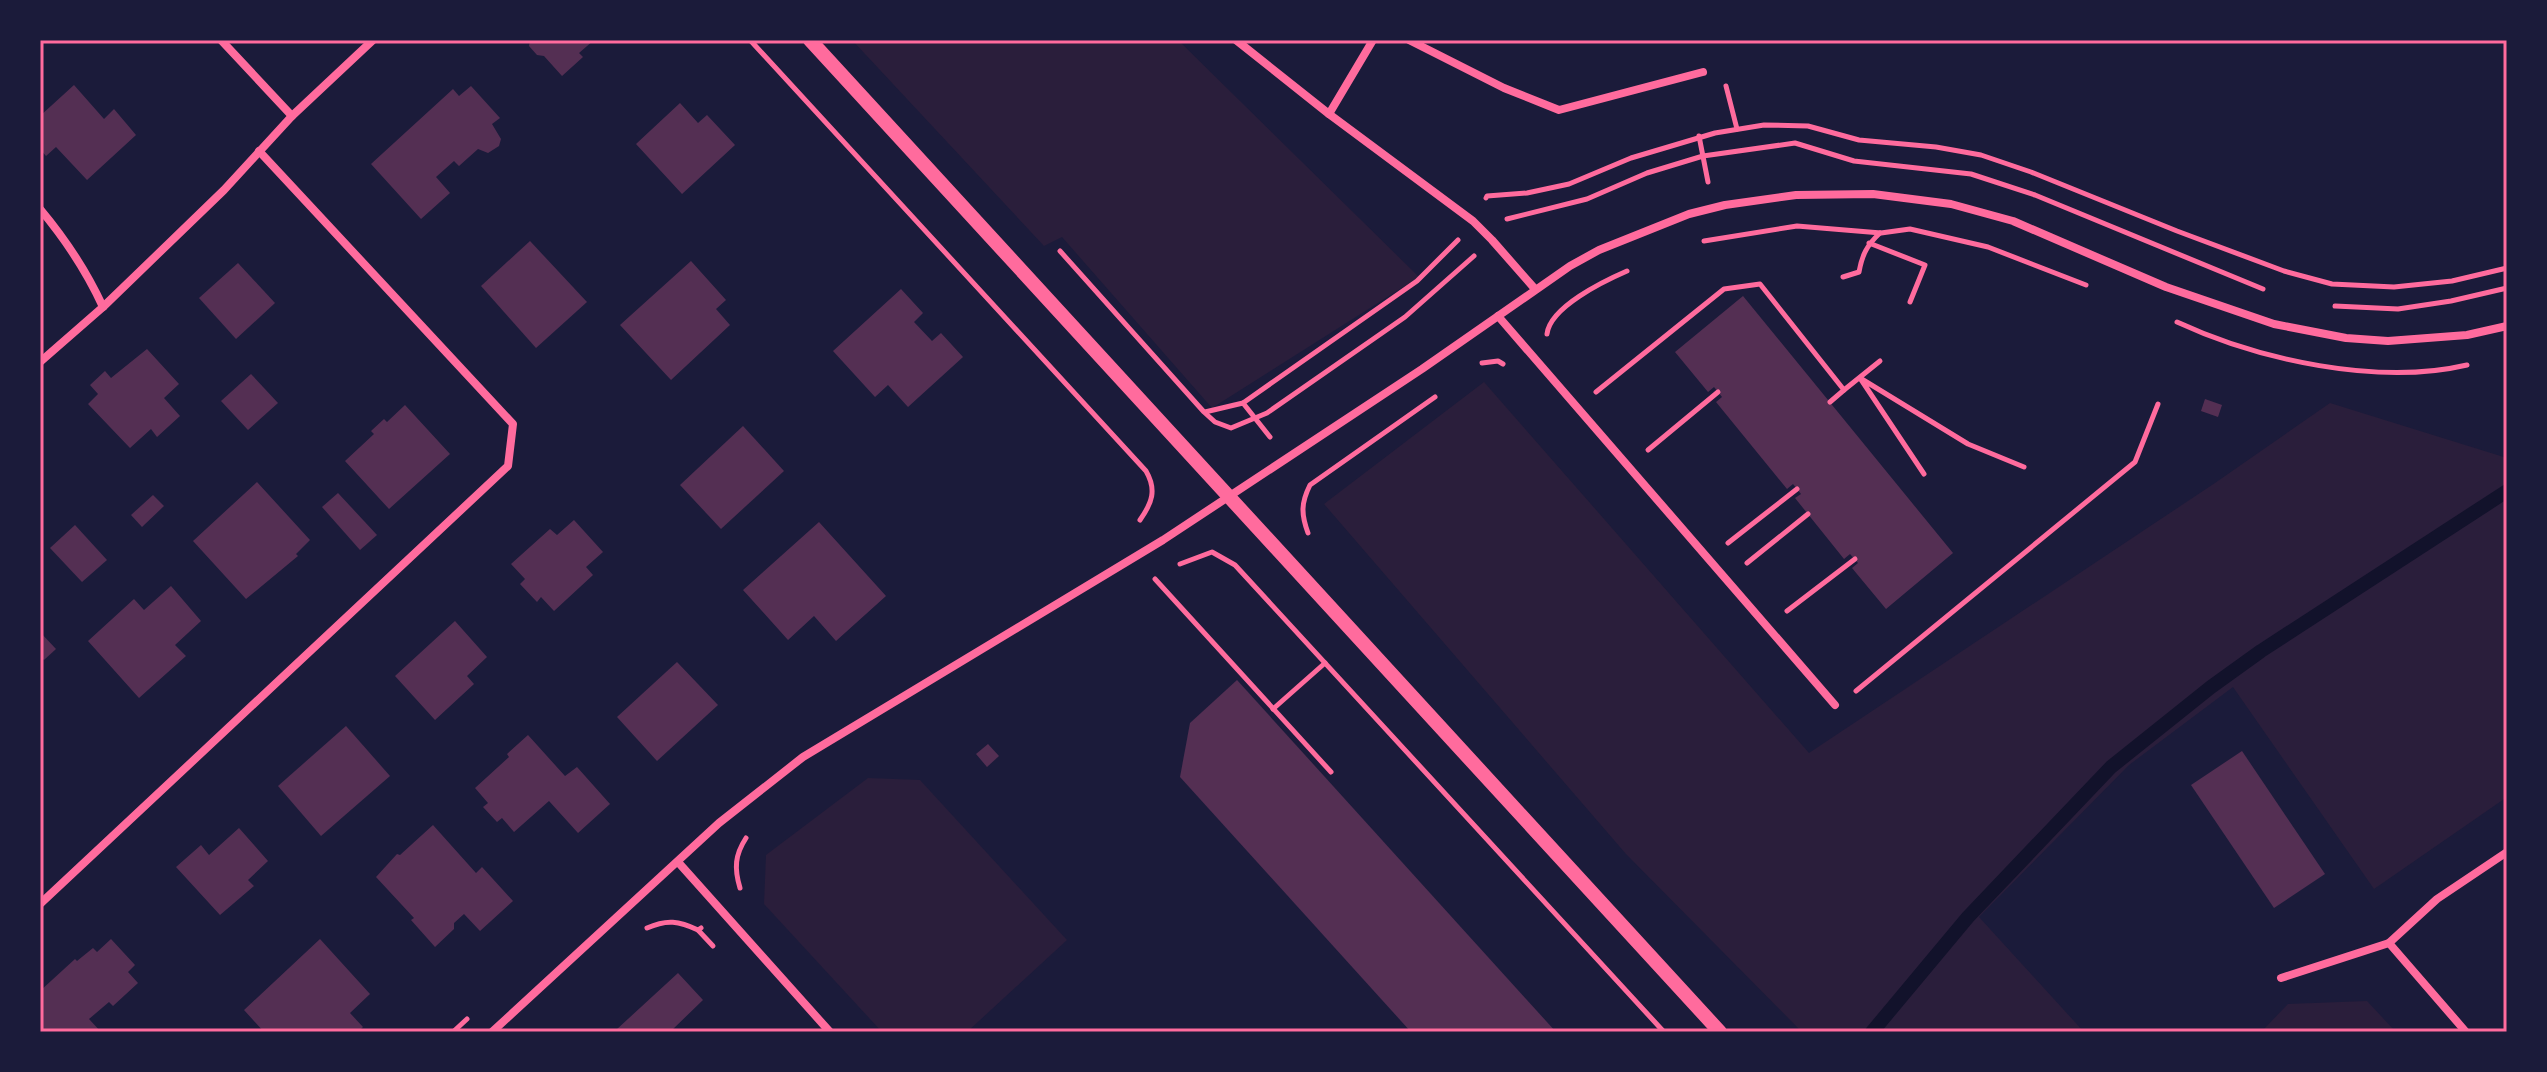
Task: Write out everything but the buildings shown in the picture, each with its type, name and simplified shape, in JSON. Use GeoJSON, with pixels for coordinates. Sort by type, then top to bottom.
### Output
{"type":"FeatureCollection","features":[{"type":"Feature","properties":{"kind":"street"},"geometry":{"type":"LineString","coordinates":[[221,40],[292,116]]}},
{"type":"Feature","properties":{"kind":"street"},"geometry":{"type":"LineString","coordinates":[[40,362],[103,307],[224,190],[292,116],[373,40]]}},
{"type":"Feature","properties":{"kind":"street"},"geometry":{"type":"LineString","coordinates":[[810,40],[1720,1032]]}},
{"type":"Feature","properties":{"kind":"street"},"geometry":{"type":"LineString","coordinates":[[1236,40],[1473,221],[1535,289]]}},
{"type":"Feature","properties":{"kind":"street"},"geometry":{"type":"LineString","coordinates":[[1329,114],[1373,40]]}},
{"type":"Feature","properties":{"kind":"street"},"geometry":{"type":"LineString","coordinates":[[1409,40],[1504,88],[1559,110],[1703,72]]}},
{"type":"Feature","properties":{"kind":"street"},"geometry":{"type":"LineString","coordinates":[[40,904],[508,466],[513,424],[259,151]]}},
{"type":"Feature","properties":{"kind":"street"},"geometry":{"type":"LineString","coordinates":[[492,1032],[719,823],[803,757],[1163,540],[1570,266],[1599,250],[1689,214],[1783,196],[1873,194],[1951,204],[1993,214],[2227,310],[2301,330],[2388,341],[2467,335],[2507,326]]}},
{"type":"Feature","properties":{"kind":"street"},"geometry":{"type":"LineString","coordinates":[[40,209],[76,256],[103,307]]}},
{"type":"Feature","properties":{"kind":"street"},"geometry":{"type":"LineString","coordinates":[[1498,316],[1835,705]]}},
{"type":"Feature","properties":{"kind":"street"},"geometry":{"type":"LineString","coordinates":[[2281,978],[2389,943],[2437,899],[2507,852]]}},
{"type":"Feature","properties":{"kind":"street"},"geometry":{"type":"LineString","coordinates":[[678,862],[830,1032]]}},
{"type":"Feature","properties":{"kind":"street"},"geometry":{"type":"LineString","coordinates":[[2389,943],[2466,1032]]}},
{"type":"Feature","properties":{"kind":"path"},"geometry":{"type":"LineString","coordinates":[[750,40],[1146,471],[1154,491]]}},
{"type":"Feature","properties":{"kind":"path"},"geometry":{"type":"LineString","coordinates":[[1204,412],[1243,403],[1417,281],[1448,252],[1473,221],[1487,196],[1527,193],[1569,184],[1688,139],[1764,125],[1808,126],[1859,140],[1936,147],[1981,155],[2257,261],[2332,284],[2394,287],[2452,281],[2507,268]]}},
{"type":"Feature","properties":{"kind":"path"},"geometry":{"type":"LineString","coordinates":[[1060,251],[1204,412],[1215,422],[1231,428],[1267,413],[1405,317],[1492,240],[1508,217],[1550,210],[1587,199],[1647,173],[1703,156],[1795,143],[1854,161],[1971,174],[2035,195],[2277,294]]}},
{"type":"Feature","properties":{"kind":"path"},"geometry":{"type":"LineString","coordinates":[[1690,244],[1797,226],[1881,233],[1910,229],[1988,247],[2092,288]]}},
{"type":"Feature","properties":{"kind":"path"},"geometry":{"type":"LineString","coordinates":[[1843,277],[1859,272],[1862,255],[1869,243],[1881,233]]}},
{"type":"Feature","properties":{"kind":"path"},"geometry":{"type":"LineString","coordinates":[[1869,243],[1925,265],[1910,302]]}},
{"type":"Feature","properties":{"kind":"path"},"geometry":{"type":"LineString","coordinates":[[1471,371],[1484,362],[1498,361],[1507,368],[1546,338],[1553,317],[1580,297],[1628,271]]}},
{"type":"Feature","properties":{"kind":"path"},"geometry":{"type":"LineString","coordinates":[[1596,392],[1724,289],[1760,284],[1844,390]]}},
{"type":"Feature","properties":{"kind":"path"},"geometry":{"type":"LineString","coordinates":[[2331,306],[2398,309],[2507,288]]}},
{"type":"Feature","properties":{"kind":"path"},"geometry":{"type":"LineString","coordinates":[[2167,318],[2206,336],[2325,367],[2368,371],[2442,371],[2480,361]]}},
{"type":"Feature","properties":{"kind":"path"},"geometry":{"type":"LineString","coordinates":[[1830,402],[1880,361]]}},
{"type":"Feature","properties":{"kind":"path"},"geometry":{"type":"LineString","coordinates":[[1860,378],[1968,444],[2024,467]]}},
{"type":"Feature","properties":{"kind":"path"},"geometry":{"type":"LineString","coordinates":[[1860,378],[1924,474]]}},
{"type":"Feature","properties":{"kind":"path"},"geometry":{"type":"LineString","coordinates":[[1586,381],[1606,404]]}},
{"type":"Feature","properties":{"kind":"path"},"geometry":{"type":"LineString","coordinates":[[1308,533],[1302,515],[1304,498],[1310,485],[1446,389]]}},
{"type":"Feature","properties":{"kind":"path"},"geometry":{"type":"LineString","coordinates":[[1638,439],[1648,450],[1718,392]]}},
{"type":"Feature","properties":{"kind":"path"},"geometry":{"type":"LineString","coordinates":[[1847,680],[1857,692],[2135,462],[2158,404]]}},
{"type":"Feature","properties":{"kind":"path"},"geometry":{"type":"LineString","coordinates":[[1728,543],[1797,489]]}},
{"type":"Feature","properties":{"kind":"path"},"geometry":{"type":"LineString","coordinates":[[1746,564],[1808,514]]}},
{"type":"Feature","properties":{"kind":"path"},"geometry":{"type":"LineString","coordinates":[[1718,531],[1756,575]]}},
{"type":"Feature","properties":{"kind":"path"},"geometry":{"type":"LineString","coordinates":[[1174,568],[1212,552],[1235,565],[1664,1032]]}},
{"type":"Feature","properties":{"kind":"path"},"geometry":{"type":"LineString","coordinates":[[1777,599],[1787,611],[1855,559]]}},
{"type":"Feature","properties":{"kind":"path"},"geometry":{"type":"LineString","coordinates":[[1164,574],[1155,579],[1198,632],[1331,772]]}},
{"type":"Feature","properties":{"kind":"path"},"geometry":{"type":"LineString","coordinates":[[1273,709],[1325,663]]}},
{"type":"Feature","properties":{"kind":"path"},"geometry":{"type":"LineString","coordinates":[[642,930],[661,921],[679,921],[698,930],[721,910],[741,891],[735,872],[737,852],[748,833]]}},
{"type":"Feature","properties":{"kind":"shaded area"},"geometry":{"type":"Polygon","coordinates":[[[852,40],[1178,40],[1419,277],[1212,408],[1062,237],[1044,246],[852,40]]]}},
{"type":"Feature","properties":{"kind":"shaded area"},"geometry":{"type":"Polygon","coordinates":[[[1484,382],[1809,753],[2330,403],[2507,458],[2507,797],[2374,889],[2233,687],[2129,765],[1979,917],[2084,1032],[1802,1032],[1626,854],[1324,504],[1484,382]]]}},
{"type":"Feature","properties":{"kind":"shaded area"},"geometry":{"type":"Polygon","coordinates":[[[868,778],[920,780],[1067,940],[967,1032],[882,1032],[764,904],[766,855],[868,778]]]}},
{"type":"Feature","properties":{"kind":"shaded area"},"geometry":{"type":"Polygon","coordinates":[[[2367,1001],[2396,1032],[2261,1032],[2288,1004],[2367,1001]]]}},
{"type":"Feature","properties":{"kind":"waterway"},"geometry":{"type":"LineString","coordinates":[[1872,1032],[1968,917],[2111,767],[2261,651],[2507,491]]}}]}
